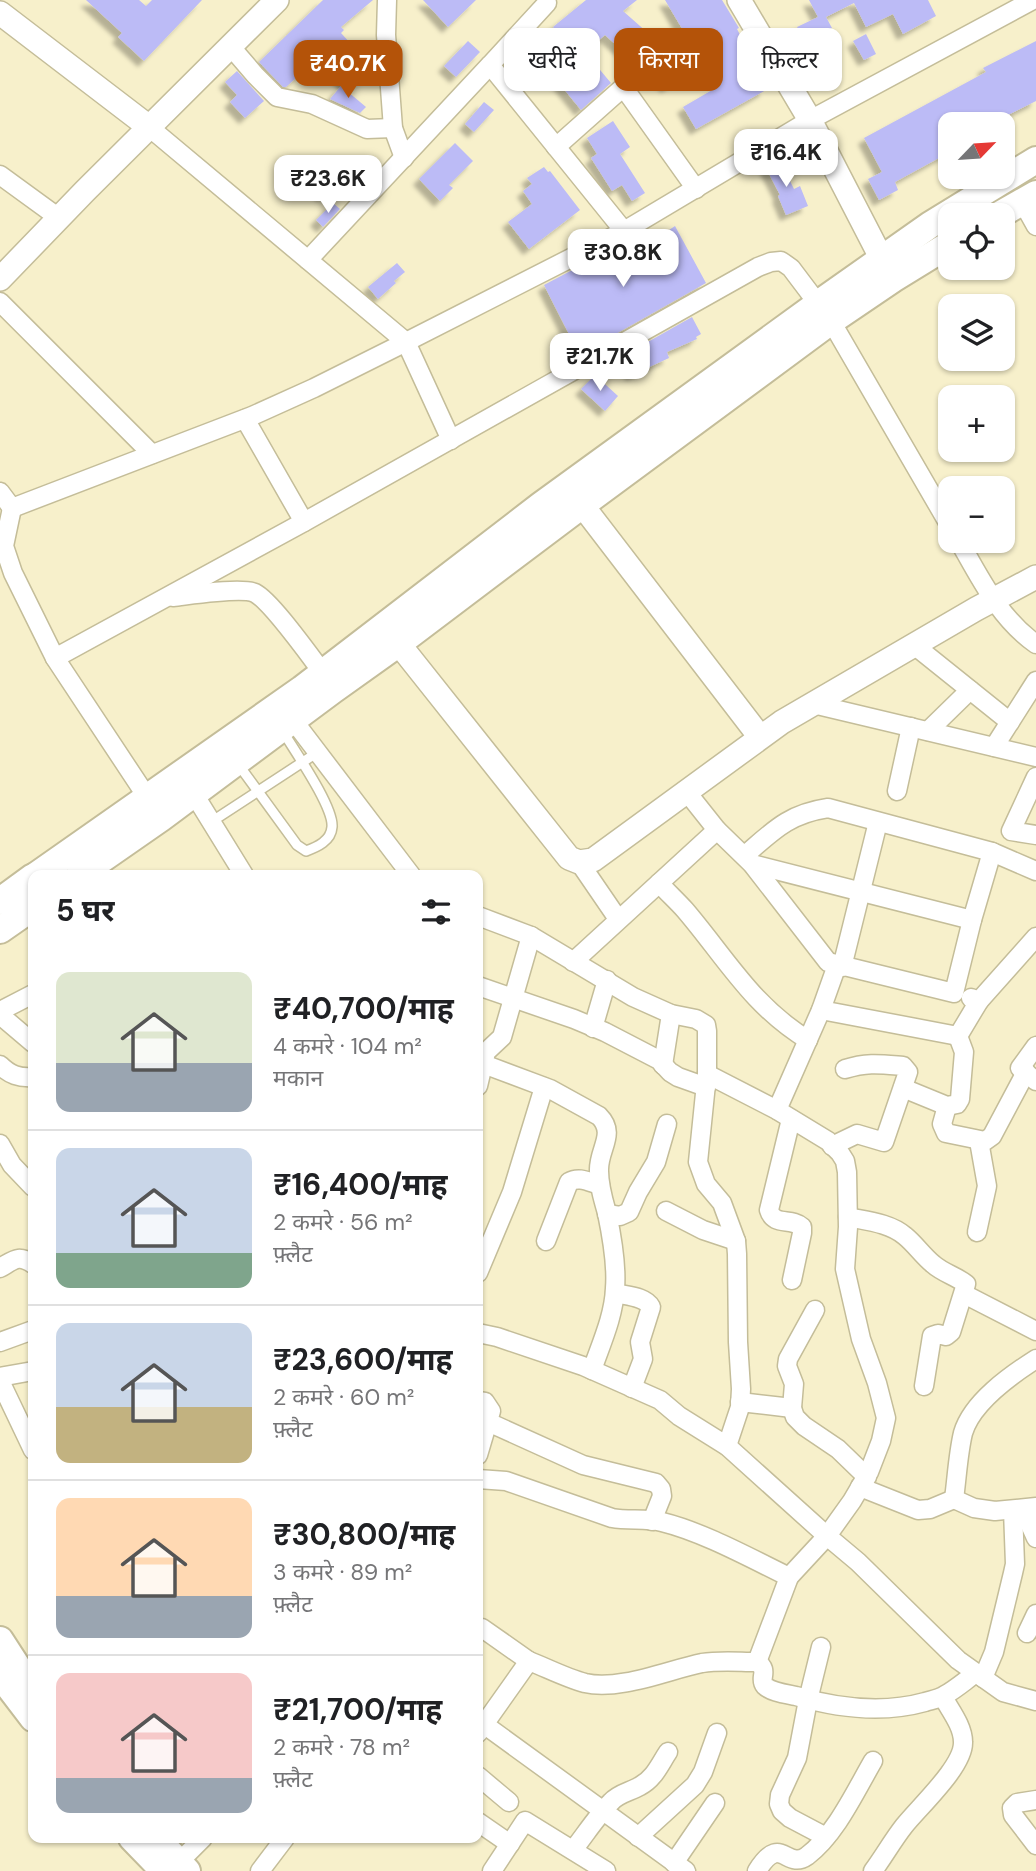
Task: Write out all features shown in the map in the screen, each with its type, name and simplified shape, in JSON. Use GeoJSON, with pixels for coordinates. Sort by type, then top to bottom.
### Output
{"type":"FeatureCollection","features":[{"type":"Feature","properties":{"kind":"main road"},"geometry":{"type":"LineString","coordinates":[[86,870],[194,794],[332,690],[540,506],[887,269],[930,225],[1036,160]]}},
{"type":"Feature","properties":{"kind":"main road"},"geometry":{"type":"LineString","coordinates":[[887,269],[938,249]]}},
{"type":"Feature","properties":{"kind":"main road"},"geometry":{"type":"LineString","coordinates":[[44,870],[323,673],[392,635],[582,505],[825,313]]}},
{"type":"Feature","properties":{"kind":"main road"},"geometry":{"type":"LineString","coordinates":[[0,901],[28,881]]}},
{"type":"Feature","properties":{"kind":"main road"},"geometry":{"type":"LineString","coordinates":[[0,930],[28,910]]}},
{"type":"Feature","properties":{"kind":"main road"},"geometry":{"type":"LineString","coordinates":[[0,1640],[28,1683]]}},
{"type":"Feature","properties":{"kind":"main road"},"geometry":{"type":"LineString","coordinates":[[0,1675],[28,1711]]}},
{"type":"Feature","properties":{"kind":"main road"},"geometry":{"type":"LineString","coordinates":[[139,1843],[164,1862]]}},
{"type":"Feature","properties":{"kind":"street"},"geometry":{"type":"LineString","coordinates":[[0,279],[277,0]]}},
{"type":"Feature","properties":{"kind":"street"},"geometry":{"type":"LineString","coordinates":[[387,0],[386,35],[393,128],[404,158]]}},
{"type":"Feature","properties":{"kind":"street"},"geometry":{"type":"LineString","coordinates":[[739,0],[810,120],[887,269]]}},
{"type":"Feature","properties":{"kind":"street"},"geometry":{"type":"LineString","coordinates":[[12,508],[245,419],[407,342],[624,231],[810,120],[1032,0]]}},
{"type":"Feature","properties":{"kind":"street"},"geometry":{"type":"LineString","coordinates":[[308,260],[548,1]]}},
{"type":"Feature","properties":{"kind":"street"},"geometry":{"type":"LineString","coordinates":[[0,13],[149,127],[407,342],[451,440]]}},
{"type":"Feature","properties":{"kind":"street"},"geometry":{"type":"LineString","coordinates":[[230,47],[277,97],[312,104],[367,129],[393,128]]}},
{"type":"Feature","properties":{"kind":"street"},"geometry":{"type":"LineString","coordinates":[[490,65],[624,231]]}},
{"type":"Feature","properties":{"kind":"street"},"geometry":{"type":"LineString","coordinates":[[556,147],[621,91]]}},
{"type":"Feature","properties":{"kind":"street"},"geometry":{"type":"LineString","coordinates":[[626,91],[696,189]]}},
{"type":"Feature","properties":{"kind":"street"},"geometry":{"type":"LineString","coordinates":[[0,174],[59,218]]}},
{"type":"Feature","properties":{"kind":"street"},"geometry":{"type":"LineString","coordinates":[[1029,197],[1036,226]]}},
{"type":"Feature","properties":{"kind":"street"},"geometry":{"type":"LineString","coordinates":[[55,658],[771,262],[781,261],[791,268],[825,313],[938,506]]}},
{"type":"Feature","properties":{"kind":"street"},"geometry":{"type":"LineString","coordinates":[[0,302],[152,454]]}},
{"type":"Feature","properties":{"kind":"street"},"geometry":{"type":"LineString","coordinates":[[245,419],[304,522]]}},
{"type":"Feature","properties":{"kind":"street"},"geometry":{"type":"LineString","coordinates":[[0,492],[12,508]]}},
{"type":"Feature","properties":{"kind":"street"},"geometry":{"type":"LineString","coordinates":[[582,505],[760,737]]}},
{"type":"Feature","properties":{"kind":"street"},"geometry":{"type":"LineString","coordinates":[[12,508],[2,547],[13,573],[55,658],[147,797]]}},
{"type":"Feature","properties":{"kind":"street"},"geometry":{"type":"LineString","coordinates":[[965,553],[993,600],[1032,636]]}},
{"type":"Feature","properties":{"kind":"street"},"geometry":{"type":"LineString","coordinates":[[392,635],[569,858],[579,862],[593,860],[760,737],[914,645],[1036,577]]}},
{"type":"Feature","properties":{"kind":"street"},"geometry":{"type":"LineString","coordinates":[[166,597],[239,591],[255,593],[268,603],[323,673]]}},
{"type":"Feature","properties":{"kind":"street"},"geometry":{"type":"LineString","coordinates":[[914,645],[1010,722]]}},
{"type":"Feature","properties":{"kind":"street"},"geometry":{"type":"LineString","coordinates":[[994,747],[1036,681]]}},
{"type":"Feature","properties":{"kind":"street"},"geometry":{"type":"LineString","coordinates":[[897,790],[919,729],[970,690]]}},
{"type":"Feature","properties":{"kind":"street"},"geometry":{"type":"LineString","coordinates":[[813,704],[1036,757]]}},
{"type":"Feature","properties":{"kind":"street"},"geometry":{"type":"LineString","coordinates":[[287,724],[318,752],[407,870]]}},
{"type":"Feature","properties":{"kind":"street"},"geometry":{"type":"LineString","coordinates":[[954,993],[972,920],[997,854],[1036,777]]}},
{"type":"Feature","properties":{"kind":"street"},"geometry":{"type":"LineString","coordinates":[[686,791],[717,830],[748,860],[828,962],[979,1001]]}},
{"type":"Feature","properties":{"kind":"street"},"geometry":{"type":"LineString","coordinates":[[194,794],[241,870]]}},
{"type":"Feature","properties":{"kind":"street"},"geometry":{"type":"LineString","coordinates":[[748,860],[786,821],[809,811],[828,808],[997,854],[1036,871]]}},
{"type":"Feature","properties":{"kind":"street"},"geometry":{"type":"LineString","coordinates":[[792,1280],[802,1227],[799,1223],[776,1221],[769,1210],[784,1115],[808,1040],[840,966],[878,822]]}},
{"type":"Feature","properties":{"kind":"street"},"geometry":{"type":"LineString","coordinates":[[573,962],[717,830]]}},
{"type":"Feature","properties":{"kind":"street"},"geometry":{"type":"LineString","coordinates":[[1011,831],[1036,835]]}},
{"type":"Feature","properties":{"kind":"street"},"geometry":{"type":"LineString","coordinates":[[748,860],[972,920]]}},
{"type":"Feature","properties":{"kind":"street"},"geometry":{"type":"LineString","coordinates":[[579,862],[618,919]]}},
{"type":"Feature","properties":{"kind":"street"},"geometry":{"type":"LineString","coordinates":[[659,883],[685,909],[740,982],[789,1029],[808,1040]]}},
{"type":"Feature","properties":{"kind":"street"},"geometry":{"type":"LineString","coordinates":[[483,920],[531,936],[633,997],[671,1014],[696,1019],[706,1025],[706,1080],[698,1162],[706,1184],[722,1203],[736,1241],[741,1389],[740,1402],[727,1446]]}},
{"type":"Feature","properties":{"kind":"street"},"geometry":{"type":"LineString","coordinates":[[483,1059],[489,1048],[502,1037],[531,936]]}},
{"type":"Feature","properties":{"kind":"street"},"geometry":{"type":"LineString","coordinates":[[958,1036],[979,1001],[1036,937]]}},
{"type":"Feature","properties":{"kind":"street"},"geometry":{"type":"LineString","coordinates":[[593,1028],[607,980]]}},
{"type":"Feature","properties":{"kind":"street"},"geometry":{"type":"LineString","coordinates":[[483,988],[593,1028],[649,1054],[678,1077],[706,1080],[784,1115],[832,1146],[845,1161],[848,1217],[845,1269],[861,1339],[886,1418],[881,1441],[863,1482],[827,1536],[789,1577],[757,1662]]}},
{"type":"Feature","properties":{"kind":"street"},"geometry":{"type":"LineString","coordinates":[[28,997],[0,1013],[28,1038]]}},
{"type":"Feature","properties":{"kind":"street"},"geometry":{"type":"LineString","coordinates":[[821,1010],[958,1036]]}},
{"type":"Feature","properties":{"kind":"street"},"geometry":{"type":"LineString","coordinates":[[663,1065],[671,1014]]}},
{"type":"Feature","properties":{"kind":"street"},"geometry":{"type":"LineString","coordinates":[[903,1087],[947,1105],[957,1104],[960,1099],[964,1052],[958,1036]]}},
{"type":"Feature","properties":{"kind":"street"},"geometry":{"type":"LineString","coordinates":[[947,1105],[942,1124],[946,1133],[985,1141],[992,1136],[1031,1077],[1020,1068],[1036,1046]]}},
{"type":"Feature","properties":{"kind":"street"},"geometry":{"type":"LineString","coordinates":[[483,1064],[544,1087],[587,1109],[599,1116],[608,1129],[599,1163],[600,1185],[615,1263],[615,1293],[592,1370]]}},
{"type":"Feature","properties":{"kind":"street"},"geometry":{"type":"LineString","coordinates":[[832,1146],[857,1134],[884,1142],[908,1072],[903,1066],[862,1064],[845,1069]]}},
{"type":"Feature","properties":{"kind":"street"},"geometry":{"type":"LineString","coordinates":[[0,1065],[12,1075],[28,1078]]}},
{"type":"Feature","properties":{"kind":"street"},"geometry":{"type":"LineString","coordinates":[[483,1261],[512,1192],[544,1087]]}},
{"type":"Feature","properties":{"kind":"street"},"geometry":{"type":"LineString","coordinates":[[607,1214],[620,1216],[629,1212],[656,1162],[667,1124]]}},
{"type":"Feature","properties":{"kind":"street"},"geometry":{"type":"LineString","coordinates":[[977,1232],[987,1186],[979,1141]]}},
{"type":"Feature","properties":{"kind":"street"},"geometry":{"type":"LineString","coordinates":[[0,1144],[12,1165],[28,1182]]}},
{"type":"Feature","properties":{"kind":"street"},"geometry":{"type":"LineString","coordinates":[[546,1241],[569,1182],[581,1179],[600,1185]]}},
{"type":"Feature","properties":{"kind":"street"},"geometry":{"type":"LineString","coordinates":[[666,1211],[703,1230],[736,1241]]}},
{"type":"Feature","properties":{"kind":"street"},"geometry":{"type":"LineString","coordinates":[[848,1217],[897,1230],[944,1273],[966,1284],[949,1334],[932,1336],[924,1386]]}},
{"type":"Feature","properties":{"kind":"street"},"geometry":{"type":"LineString","coordinates":[[0,1268],[16,1259],[28,1261]]}},
{"type":"Feature","properties":{"kind":"street"},"geometry":{"type":"LineString","coordinates":[[615,1293],[644,1300],[651,1307],[639,1342],[643,1359],[632,1388]]}},
{"type":"Feature","properties":{"kind":"street"},"geometry":{"type":"LineString","coordinates":[[964,1294],[1036,1331]]}},
{"type":"Feature","properties":{"kind":"street"},"geometry":{"type":"LineString","coordinates":[[815,1310],[788,1359],[787,1366],[794,1390],[792,1408],[798,1420],[838,1449],[863,1482],[918,1510],[930,1509],[954,1499],[974,1508],[995,1511],[1024,1508]]}},
{"type":"Feature","properties":{"kind":"street"},"geometry":{"type":"LineString","coordinates":[[0,1342],[28,1332]]}},
{"type":"Feature","properties":{"kind":"street"},"geometry":{"type":"LineString","coordinates":[[483,1334],[592,1370],[660,1400],[679,1416],[727,1446],[858,1562],[958,1660],[1003,1692],[1036,1701]]}},
{"type":"Feature","properties":{"kind":"street"},"geometry":{"type":"LineString","coordinates":[[954,1499],[964,1431],[975,1411],[994,1390],[1036,1359]]}},
{"type":"Feature","properties":{"kind":"street"},"geometry":{"type":"LineString","coordinates":[[28,1372],[0,1379],[28,1439]]}},
{"type":"Feature","properties":{"kind":"street"},"geometry":{"type":"LineString","coordinates":[[483,1402],[489,1405],[491,1411],[483,1438]]}},
{"type":"Feature","properties":{"kind":"street"},"geometry":{"type":"LineString","coordinates":[[740,1402],[792,1408]]}},
{"type":"Feature","properties":{"kind":"street"},"geometry":{"type":"LineString","coordinates":[[488,1422],[583,1465],[656,1483],[662,1496],[652,1521]]}},
{"type":"Feature","properties":{"kind":"street"},"geometry":{"type":"LineString","coordinates":[[483,1479],[506,1481],[612,1518],[660,1521],[712,1541],[789,1577]]}},
{"type":"Feature","properties":{"kind":"street"},"geometry":{"type":"LineString","coordinates":[[1024,1508],[1036,1538]]}},
{"type":"Feature","properties":{"kind":"street"},"geometry":{"type":"LineString","coordinates":[[483,1629],[529,1661],[586,1683],[623,1683],[718,1661],[757,1662],[764,1670],[765,1686],[808,1700],[870,1710],[919,1704],[943,1697],[980,1675],[995,1652],[1024,1508]]}},
{"type":"Feature","properties":{"kind":"street"},"geometry":{"type":"LineString","coordinates":[[1027,1633],[1036,1614]]}},
{"type":"Feature","properties":{"kind":"street"},"geometry":{"type":"LineString","coordinates":[[821,1647],[797,1758],[780,1795],[779,1804],[790,1818],[826,1837]]}},
{"type":"Feature","properties":{"kind":"street"},"geometry":{"type":"LineString","coordinates":[[483,1722],[529,1661]]}},
{"type":"Feature","properties":{"kind":"street"},"geometry":{"type":"LineString","coordinates":[[873,1871],[904,1826],[945,1780],[960,1755],[964,1743],[961,1729],[943,1697]]}},
{"type":"Feature","properties":{"kind":"street"},"geometry":{"type":"LineString","coordinates":[[483,1728],[680,1867],[715,1803]]}},
{"type":"Feature","properties":{"kind":"street"},"geometry":{"type":"LineString","coordinates":[[638,1837],[695,1785],[704,1772],[718,1733]]}},
{"type":"Feature","properties":{"kind":"street"},"geometry":{"type":"LineString","coordinates":[[573,1850],[616,1797],[646,1782],[654,1775],[668,1752]]}},
{"type":"Feature","properties":{"kind":"street"},"geometry":{"type":"LineString","coordinates":[[757,1871],[770,1854],[802,1860],[826,1837],[873,1761]]}},
{"type":"Feature","properties":{"kind":"street"},"geometry":{"type":"LineString","coordinates":[[483,1780],[509,1802]]}},
{"type":"Feature","properties":{"kind":"street"},"geometry":{"type":"LineString","coordinates":[[1036,1800],[1017,1803],[1012,1808],[1013,1815],[1036,1845]]}},
{"type":"Feature","properties":{"kind":"street"},"geometry":{"type":"LineString","coordinates":[[492,1871],[525,1821],[573,1850],[595,1868]]}},
{"type":"Feature","properties":{"kind":"street"},"geometry":{"type":"LineString","coordinates":[[483,1825],[510,1844]]}},
{"type":"Feature","properties":{"kind":"street"},"geometry":{"type":"LineString","coordinates":[[164,1862],[195,1843]]}},
{"type":"Feature","properties":{"kind":"street"},"geometry":{"type":"LineString","coordinates":[[260,1871],[281,1843]]}},
{"type":"Feature","properties":{"kind":"lane"},"geometry":{"type":"LineString","coordinates":[[237,762],[297,845],[306,851],[321,845],[329,837],[331,818],[326,803],[302,763],[287,724]]}},
{"type":"Feature","properties":{"kind":"lane"},"geometry":{"type":"LineString","coordinates":[[211,822],[318,752]]}},
{"type":"Feature","properties":{"kind":"building"},"geometry":{"type":"Polygon","coordinates":[[[86,0],[139,0],[146,6],[152,0],[202,0],[144,61],[118,37],[122,33],[86,0]]]}},
{"type":"Feature","properties":{"kind":"building"},"geometry":{"type":"Polygon","coordinates":[[[323,0],[373,0],[341,27],[344,30],[341,33],[372,67],[349,89],[319,57],[283,87],[259,62],[323,0]]]}},
{"type":"Feature","properties":{"kind":"building"},"geometry":{"type":"Polygon","coordinates":[[[423,0],[476,0],[448,27],[423,0]]]}},
{"type":"Feature","properties":{"kind":"building"},"geometry":{"type":"Polygon","coordinates":[[[586,0],[637,0],[623,11],[642,28],[614,28],[614,43],[605,35],[600,39],[600,28],[553,27],[586,0]]]}},
{"type":"Feature","properties":{"kind":"building"},"geometry":{"type":"Polygon","coordinates":[[[665,0],[722,0],[739,28],[737,91],[764,91],[696,129],[683,107],[710,91],[723,91],[723,28],[682,28],[665,0]]]}},
{"type":"Feature","properties":{"kind":"building"},"geometry":{"type":"Polygon","coordinates":[[[809,0],[928,0],[936,16],[903,34],[893,14],[866,27],[854,3],[826,17],[832,28],[797,27],[818,17],[809,0]]]}},
{"type":"Feature","properties":{"kind":"building"},"geometry":{"type":"Polygon","coordinates":[[[866,34],[876,54],[864,60],[853,41],[866,34]]]}},
{"type":"Feature","properties":{"kind":"building"},"geometry":{"type":"Polygon","coordinates":[[[468,41],[480,52],[456,77],[444,66],[468,41]]]}},
{"type":"Feature","properties":{"kind":"building"},"geometry":{"type":"Polygon","coordinates":[[[1036,41],[1036,101],[1014,112],[938,112],[938,159],[895,182],[898,190],[879,200],[868,179],[882,172],[864,138],[986,72],[983,68],[1036,41]]]}},
{"type":"Feature","properties":{"kind":"building"},"geometry":{"type":"Polygon","coordinates":[[[600,70],[611,83],[581,110],[565,91],[600,91],[600,70]]]}},
{"type":"Feature","properties":{"kind":"building"},"geometry":{"type":"Polygon","coordinates":[[[237,71],[264,101],[245,118],[230,102],[237,95],[225,82],[237,71]]]}},
{"type":"Feature","properties":{"kind":"building"},"geometry":{"type":"Polygon","coordinates":[[[341,86],[366,107],[360,113],[330,99],[341,86]]]}},
{"type":"Feature","properties":{"kind":"building"},"geometry":{"type":"Polygon","coordinates":[[[484,102],[494,110],[474,132],[465,124],[484,102]]]}},
{"type":"Feature","properties":{"kind":"building"},"geometry":{"type":"Polygon","coordinates":[[[613,121],[630,147],[620,154],[645,193],[632,201],[622,185],[612,191],[591,158],[597,154],[587,138],[613,121]]]}},
{"type":"Feature","properties":{"kind":"building"},"geometry":{"type":"Polygon","coordinates":[[[455,143],[473,161],[449,185],[453,188],[440,201],[419,179],[455,143]]]}},
{"type":"Feature","properties":{"kind":"building"},"geometry":{"type":"Polygon","coordinates":[[[779,159],[794,189],[800,186],[808,206],[786,215],[778,196],[780,195],[765,166],[779,159]]]}},
{"type":"Feature","properties":{"kind":"building"},"geometry":{"type":"Polygon","coordinates":[[[335,163],[346,174],[323,196],[312,184],[335,163]]]}},
{"type":"Feature","properties":{"kind":"building"},"geometry":{"type":"Polygon","coordinates":[[[544,167],[580,210],[529,249],[508,222],[532,204],[523,191],[532,184],[527,178],[544,167]]]}},
{"type":"Feature","properties":{"kind":"building"},"geometry":{"type":"Polygon","coordinates":[[[333,203],[340,209],[323,227],[316,220],[333,203]]]}},
{"type":"Feature","properties":{"kind":"building"},"geometry":{"type":"Polygon","coordinates":[[[675,226],[706,283],[575,357],[569,344],[573,342],[544,285],[597,257],[600,264],[660,236],[675,226]]]}},
{"type":"Feature","properties":{"kind":"building"},"geometry":{"type":"Polygon","coordinates":[[[397,263],[405,272],[378,299],[368,287],[397,263]]]}},
{"type":"Feature","properties":{"kind":"building"},"geometry":{"type":"Polygon","coordinates":[[[692,317],[701,334],[697,339],[667,352],[669,358],[632,375],[623,356],[692,317]]]}},
{"type":"Feature","properties":{"kind":"building"},"geometry":{"type":"Polygon","coordinates":[[[595,375],[618,396],[605,411],[581,389],[595,375]]]}}]}
